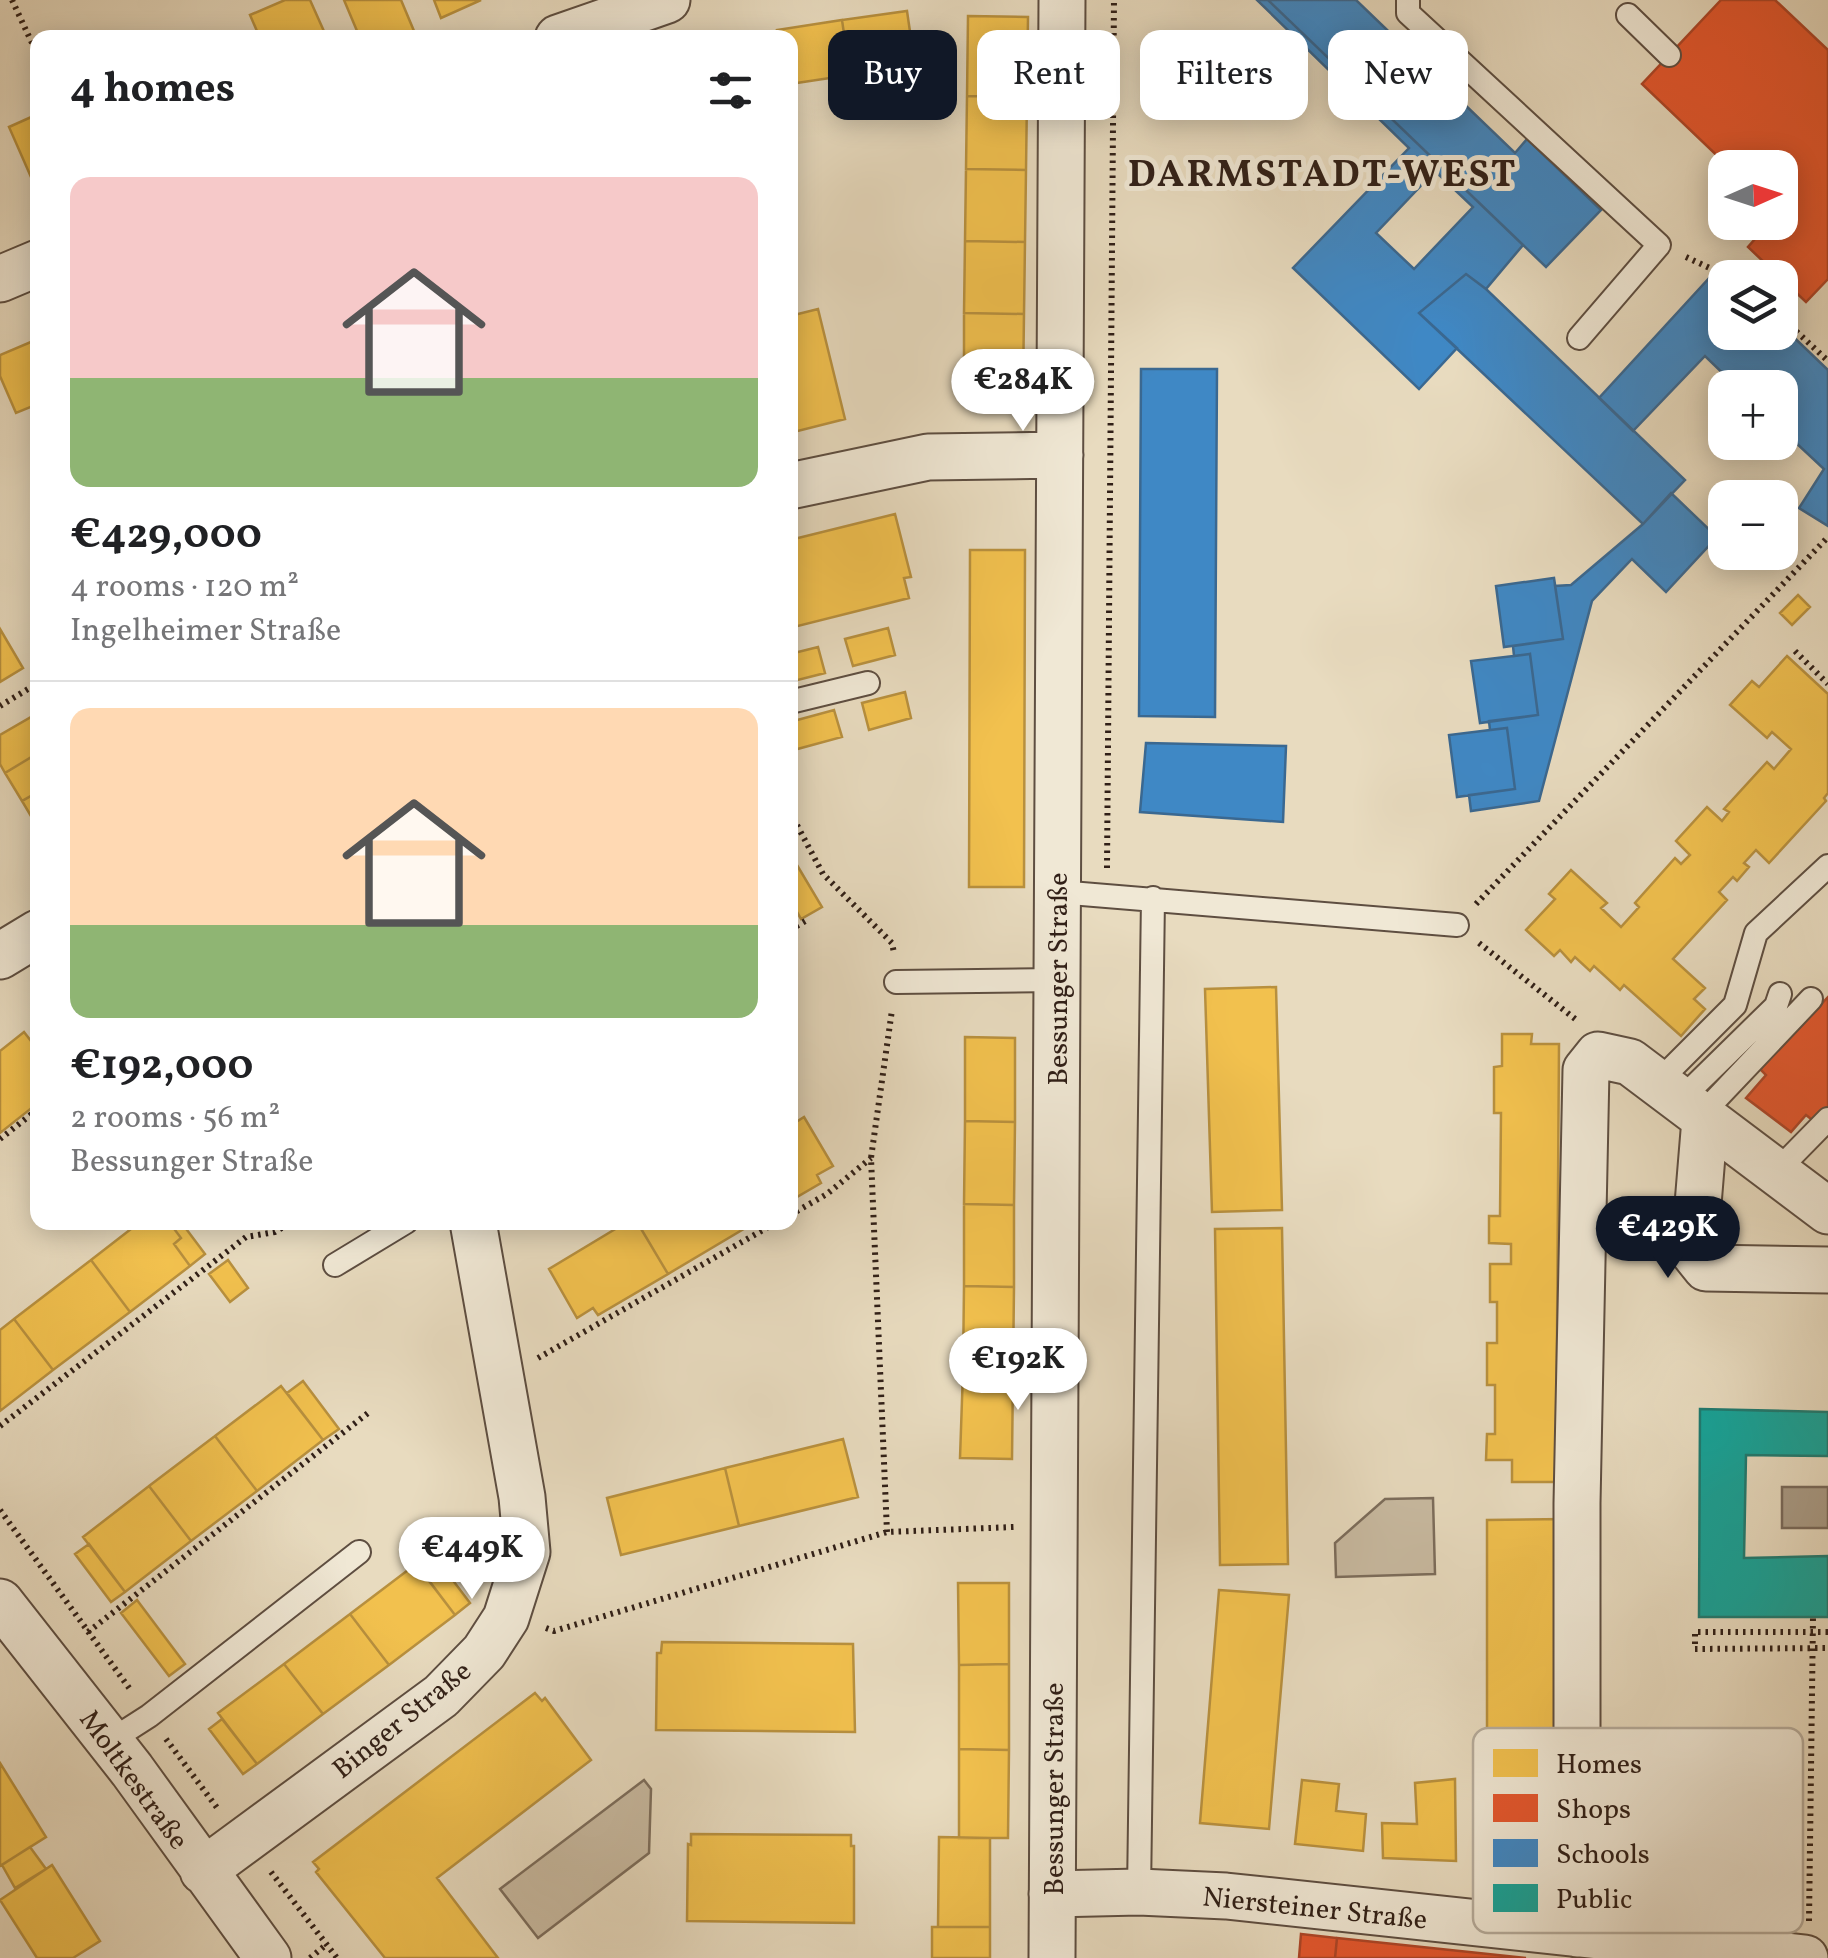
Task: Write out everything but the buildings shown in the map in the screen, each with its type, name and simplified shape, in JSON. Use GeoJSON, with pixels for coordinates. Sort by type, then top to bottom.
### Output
{"type":"FeatureCollection","features":[{"type":"Feature","properties":{"kind":"street"},"geometry":{"type":"LineString","coordinates":[[581,30],[668,0]]}},
{"type":"Feature","properties":{"kind":"street","name":"Bessunger Straße"},"geometry":{"type":"LineString","coordinates":[[1052,1958],[1062,0]]}},
{"type":"Feature","properties":{"kind":"street"},"geometry":{"type":"LineString","coordinates":[[0,280],[30,267]]}},
{"type":"Feature","properties":{"kind":"street"},"geometry":{"type":"LineString","coordinates":[[798,484],[928,457],[1060,455]]}},
{"type":"Feature","properties":{"kind":"street"},"geometry":{"type":"LineString","coordinates":[[0,956],[30,938]]}},
{"type":"Feature","properties":{"kind":"street"},"geometry":{"type":"LineString","coordinates":[[1577,1728],[1577,1503],[1586,1070],[1598,1055],[1630,1062],[1828,1211]]}},
{"type":"Feature","properties":{"kind":"street"},"geometry":{"type":"LineString","coordinates":[[1686,1104],[1694,1253],[1706,1268],[1828,1270]]}},
{"type":"Feature","properties":{"kind":"street","name":"Binger Straße"},"geometry":{"type":"LineString","coordinates":[[202,1871],[441,1696],[484,1652],[506,1618],[526,1552],[522,1497],[474,1230]]}},
{"type":"Feature","properties":{"kind":"street","name":"Moltkestraße"},"geometry":{"type":"LineString","coordinates":[[0,1602],[110,1741],[268,1958]]}},
{"type":"Feature","properties":{"kind":"street","name":"Niersteiner Straße"},"geometry":{"type":"LineString","coordinates":[[1052,1894],[1226,1896],[1473,1923]]}},
{"type":"Feature","properties":{"kind":"street","name":"Niersteiner Straße"},"geometry":{"type":"LineString","coordinates":[[1568,1933],[1636,1949],[1807,1940]]}},
{"type":"Feature","properties":{"kind":"lane"},"geometry":{"type":"LineString","coordinates":[[1408,0],[1408,13],[1658,244],[1579,338]]}},
{"type":"Feature","properties":{"kind":"lane"},"geometry":{"type":"LineString","coordinates":[[1628,15],[1669,56]]}},
{"type":"Feature","properties":{"kind":"lane"},"geometry":{"type":"LineString","coordinates":[[798,700],[868,683]]}},
{"type":"Feature","properties":{"kind":"lane"},"geometry":{"type":"LineString","coordinates":[[1686,1104],[1736,1005],[1756,932],[1828,866]]}},
{"type":"Feature","properties":{"kind":"lane"},"geometry":{"type":"LineString","coordinates":[[1058,892],[1456,925]]}},
{"type":"Feature","properties":{"kind":"lane"},"geometry":{"type":"LineString","coordinates":[[1138,1892],[1152,898]]}},
{"type":"Feature","properties":{"kind":"lane"},"geometry":{"type":"LineString","coordinates":[[896,982],[1057,980]]}},
{"type":"Feature","properties":{"kind":"lane"},"geometry":{"type":"LineString","coordinates":[[1686,1104],[1776,1006],[1780,994]]}},
{"type":"Feature","properties":{"kind":"lane"},"geometry":{"type":"LineString","coordinates":[[1686,1104],[1811,999]]}},
{"type":"Feature","properties":{"kind":"lane"},"geometry":{"type":"LineString","coordinates":[[1776,1172],[1828,1120]]}},
{"type":"Feature","properties":{"kind":"lane"},"geometry":{"type":"LineString","coordinates":[[335,1265],[393,1230]]}},
{"type":"Feature","properties":{"kind":"lane"},"geometry":{"type":"LineString","coordinates":[[110,1741],[149,1716],[360,1552]]}},
{"type":"Feature","properties":{"kind":"path"},"geometry":{"type":"LineString","coordinates":[[12,0],[30,39]]}},
{"type":"Feature","properties":{"kind":"path"},"geometry":{"type":"LineString","coordinates":[[1107,870],[1114,0]]}},
{"type":"Feature","properties":{"kind":"path"},"geometry":{"type":"LineString","coordinates":[[1658,244],[1708,268]]}},
{"type":"Feature","properties":{"kind":"path"},"geometry":{"type":"LineString","coordinates":[[1798,333],[1828,361]]}},
{"type":"Feature","properties":{"kind":"path"},"geometry":{"type":"LineString","coordinates":[[1456,925],[1828,537]]}},
{"type":"Feature","properties":{"kind":"path"},"geometry":{"type":"LineString","coordinates":[[1794,651],[1828,684]]}},
{"type":"Feature","properties":{"kind":"path"},"geometry":{"type":"LineString","coordinates":[[0,706],[30,689]]}},
{"type":"Feature","properties":{"kind":"path"},"geometry":{"type":"LineString","coordinates":[[798,827],[823,874],[892,943],[896,982],[871,1158],[887,1532]]}},
{"type":"Feature","properties":{"kind":"path"},"geometry":{"type":"LineString","coordinates":[[798,925],[807,920]]}},
{"type":"Feature","properties":{"kind":"path"},"geometry":{"type":"LineString","coordinates":[[0,1138],[30,1115]]}},
{"type":"Feature","properties":{"kind":"path"},"geometry":{"type":"LineString","coordinates":[[798,1210],[827,1194],[871,1158]]}},
{"type":"Feature","properties":{"kind":"path"},"geometry":{"type":"LineString","coordinates":[[0,1426],[246,1237],[278,1230]]}},
{"type":"Feature","properties":{"kind":"path"},"geometry":{"type":"LineString","coordinates":[[500,1375],[530,1363],[762,1230]]}},
{"type":"Feature","properties":{"kind":"path"},"geometry":{"type":"LineString","coordinates":[[53,1670],[89,1632],[368,1413]]}},
{"type":"Feature","properties":{"kind":"path"},"geometry":{"type":"LineString","coordinates":[[506,1618],[554,1630],[887,1532],[1020,1527]]}},
{"type":"Feature","properties":{"kind":"path"},"geometry":{"type":"LineString","coordinates":[[1807,1940],[1813,1617]]}},
{"type":"Feature","properties":{"kind":"path"},"geometry":{"type":"LineString","coordinates":[[1828,1632],[1695,1632],[1695,1649],[1828,1648]]}},
{"type":"Feature","properties":{"kind":"path"},"geometry":{"type":"LineString","coordinates":[[310,1958],[327,1944]]}},
{"type":"Feature","properties":{"kind":"shaded area"},"geometry":{"type":"Polygon","coordinates":[[[1782,1487],[1828,1487],[1828,1528],[1782,1528],[1782,1487]]]}},
{"type":"Feature","properties":{"kind":"shaded area"},"geometry":{"type":"Polygon","coordinates":[[[1433,1498],[1435,1574],[1336,1577],[1335,1543],[1385,1499],[1433,1498]]]}},
{"type":"Feature","properties":{"kind":"shaded area"},"geometry":{"type":"Polygon","coordinates":[[[644,1780],[651,1789],[649,1853],[538,1938],[500,1889],[644,1780]]]}},
{"type":"Feature","properties":{"kind":"district","name":"DARMSTADT-WEST"},"geometry":{"type":"Point","coordinates":[1323,173]}}]}
